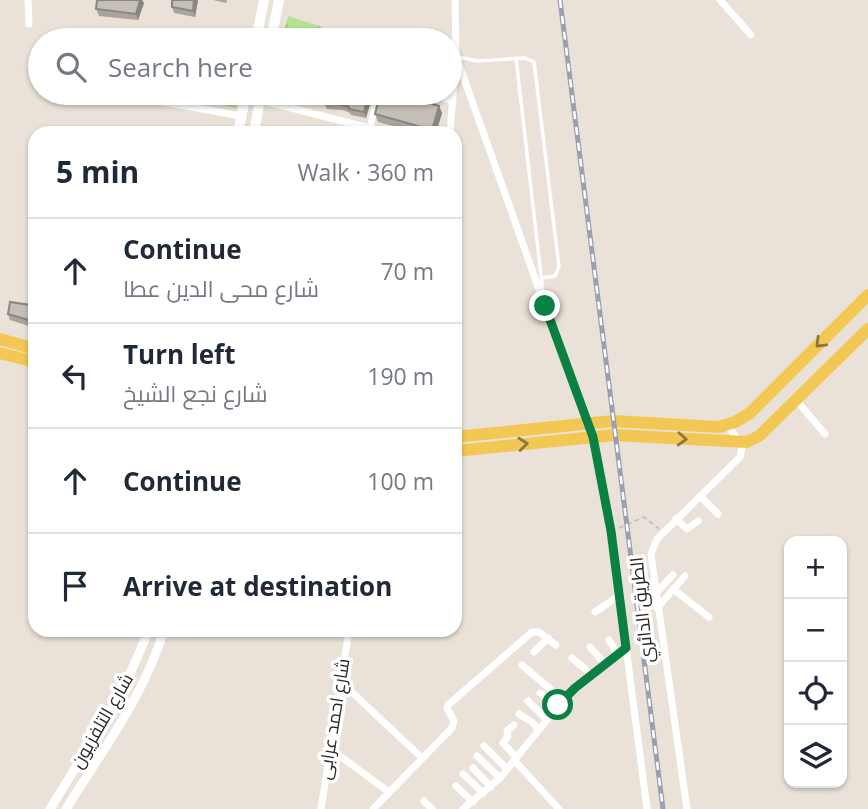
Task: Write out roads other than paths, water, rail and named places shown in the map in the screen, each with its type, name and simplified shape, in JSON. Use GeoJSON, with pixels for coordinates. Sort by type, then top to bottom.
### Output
{"type":"FeatureCollection","features":[{"type":"Feature","properties":{"kind":"main road"},"geometry":{"type":"LineString","coordinates":[[258,28],[264,0]]}},
{"type":"Feature","properties":{"kind":"main road"},"geometry":{"type":"LineString","coordinates":[[273,28],[279,0]]}},
{"type":"Feature","properties":{"kind":"main road"},"geometry":{"type":"LineString","coordinates":[[240,126],[244,105]]}},
{"type":"Feature","properties":{"kind":"main road"},"geometry":{"type":"LineString","coordinates":[[255,126],[259,105]]}},
{"type":"Feature","properties":{"kind":"main road"},"geometry":{"type":"LineString","coordinates":[[462,436],[613,421],[710,427],[727,425],[750,413],[868,295]]}},
{"type":"Feature","properties":{"kind":"main road"},"geometry":{"type":"LineString","coordinates":[[462,451],[614,435],[747,442],[760,436],[868,329]]}},
{"type":"Feature","properties":{"kind":"main road"},"geometry":{"type":"LineString","coordinates":[[0,339],[28,347]]}},
{"type":"Feature","properties":{"kind":"main road"},"geometry":{"type":"LineString","coordinates":[[0,353],[28,360]]}},
{"type":"Feature","properties":{"kind":"street"},"geometry":{"type":"LineString","coordinates":[[28,0],[29,24]]}},
{"type":"Feature","properties":{"kind":"street"},"geometry":{"type":"LineString","coordinates":[[455,0],[456,28]]}},
{"type":"Feature","properties":{"kind":"street"},"geometry":{"type":"LineString","coordinates":[[720,0],[751,35]]}},
{"type":"Feature","properties":{"kind":"street"},"geometry":{"type":"LineString","coordinates":[[462,73],[545,306],[590,422],[611,531],[647,809]]}},
{"type":"Feature","properties":{"kind":"street"},"geometry":{"type":"LineString","coordinates":[[181,105],[242,116]]}},
{"type":"Feature","properties":{"kind":"street"},"geometry":{"type":"LineString","coordinates":[[286,105],[354,126]]}},
{"type":"Feature","properties":{"kind":"street"},"geometry":{"type":"LineString","coordinates":[[365,126],[373,105]]}},
{"type":"Feature","properties":{"kind":"street"},"geometry":{"type":"LineString","coordinates":[[451,126],[453,105]]}},
{"type":"Feature","properties":{"kind":"street"},"geometry":{"type":"LineString","coordinates":[[797,401],[825,434]]}},
{"type":"Feature","properties":{"kind":"street"},"geometry":{"type":"LineString","coordinates":[[727,425],[740,442]]}},
{"type":"Feature","properties":{"kind":"street","name":"الطريق الدائري"},"geometry":{"type":"LineString","coordinates":[[687,809],[651,554],[657,539],[740,457],[740,442]]}},
{"type":"Feature","properties":{"kind":"street"},"geometry":{"type":"LineString","coordinates":[[700,496],[718,514]]}},
{"type":"Feature","properties":{"kind":"street"},"geometry":{"type":"LineString","coordinates":[[676,519],[687,529],[698,521]]}},
{"type":"Feature","properties":{"kind":"street"},"geometry":{"type":"LineString","coordinates":[[655,594],[673,575]]}},
{"type":"Feature","properties":{"kind":"street"},"geometry":{"type":"LineString","coordinates":[[657,608],[685,576]]}},
{"type":"Feature","properties":{"kind":"street"},"geometry":{"type":"LineString","coordinates":[[673,589],[709,617]]}},
{"type":"Feature","properties":{"kind":"street"},"geometry":{"type":"LineString","coordinates":[[595,612],[620,595]]}},
{"type":"Feature","properties":{"kind":"street"},"geometry":{"type":"LineString","coordinates":[[373,809],[454,725],[448,705],[529,634],[539,632],[556,645]]}},
{"type":"Feature","properties":{"kind":"street","name":"شارع التلفزيون"},"geometry":{"type":"LineString","coordinates":[[50,809],[122,692],[146,637]]}},
{"type":"Feature","properties":{"kind":"street","name":"شارع التلفزيون"},"geometry":{"type":"LineString","coordinates":[[66,809],[142,685],[161,637]]}},
{"type":"Feature","properties":{"kind":"street","name":"شارع احمد عرابى"},"geometry":{"type":"LineString","coordinates":[[321,809],[348,637]]}},
{"type":"Feature","properties":{"kind":"street"},"geometry":{"type":"LineString","coordinates":[[534,652],[548,638]]}},
{"type":"Feature","properties":{"kind":"street"},"geometry":{"type":"LineString","coordinates":[[609,640],[618,654]]}},
{"type":"Feature","properties":{"kind":"street"},"geometry":{"type":"LineString","coordinates":[[590,647],[605,664]]}},
{"type":"Feature","properties":{"kind":"street"},"geometry":{"type":"LineString","coordinates":[[463,809],[500,778],[560,702],[626,648]]}},
{"type":"Feature","properties":{"kind":"street"},"geometry":{"type":"LineString","coordinates":[[572,658],[591,674]]}},
{"type":"Feature","properties":{"kind":"street"},"geometry":{"type":"LineString","coordinates":[[522,665],[526,673],[560,702]]}},
{"type":"Feature","properties":{"kind":"street"},"geometry":{"type":"LineString","coordinates":[[340,680],[422,758]]}},
{"type":"Feature","properties":{"kind":"street"},"geometry":{"type":"LineString","coordinates":[[540,693],[560,702]]}},
{"type":"Feature","properties":{"kind":"street"},"geometry":{"type":"LineString","coordinates":[[528,701],[547,720]]}},
{"type":"Feature","properties":{"kind":"street"},"geometry":{"type":"LineString","coordinates":[[519,714],[539,730]]}},
{"type":"Feature","properties":{"kind":"street"},"geometry":{"type":"LineString","coordinates":[[503,742],[508,737],[507,731],[514,726]]}},
{"type":"Feature","properties":{"kind":"street"},"geometry":{"type":"LineString","coordinates":[[496,736],[559,809]]}},
{"type":"Feature","properties":{"kind":"street"},"geometry":{"type":"LineString","coordinates":[[484,746],[507,769]]}},
{"type":"Feature","properties":{"kind":"street"},"geometry":{"type":"LineString","coordinates":[[330,748],[389,792]]}},
{"type":"Feature","properties":{"kind":"street"},"geometry":{"type":"LineString","coordinates":[[477,756],[500,778]]}},
{"type":"Feature","properties":{"kind":"street"},"geometry":{"type":"LineString","coordinates":[[473,768],[491,786]]}},
{"type":"Feature","properties":{"kind":"street"},"geometry":{"type":"LineString","coordinates":[[463,774],[484,793]]}},
{"type":"Feature","properties":{"kind":"street"},"geometry":{"type":"LineString","coordinates":[[456,786],[473,802]]}},
{"type":"Feature","properties":{"kind":"street"},"geometry":{"type":"LineString","coordinates":[[424,801],[432,809]]}},
{"type":"Feature","properties":{"kind":"lane"},"geometry":{"type":"LineString","coordinates":[[462,58],[472,61],[529,58],[535,66],[559,267],[555,276],[542,278]]}},
{"type":"Feature","properties":{"kind":"lane"},"geometry":{"type":"LineString","coordinates":[[516,58],[545,306]]}},
{"type":"Feature","properties":{"kind":"railway"},"geometry":{"type":"LineString","coordinates":[[560,0],[663,809]]}}]}
